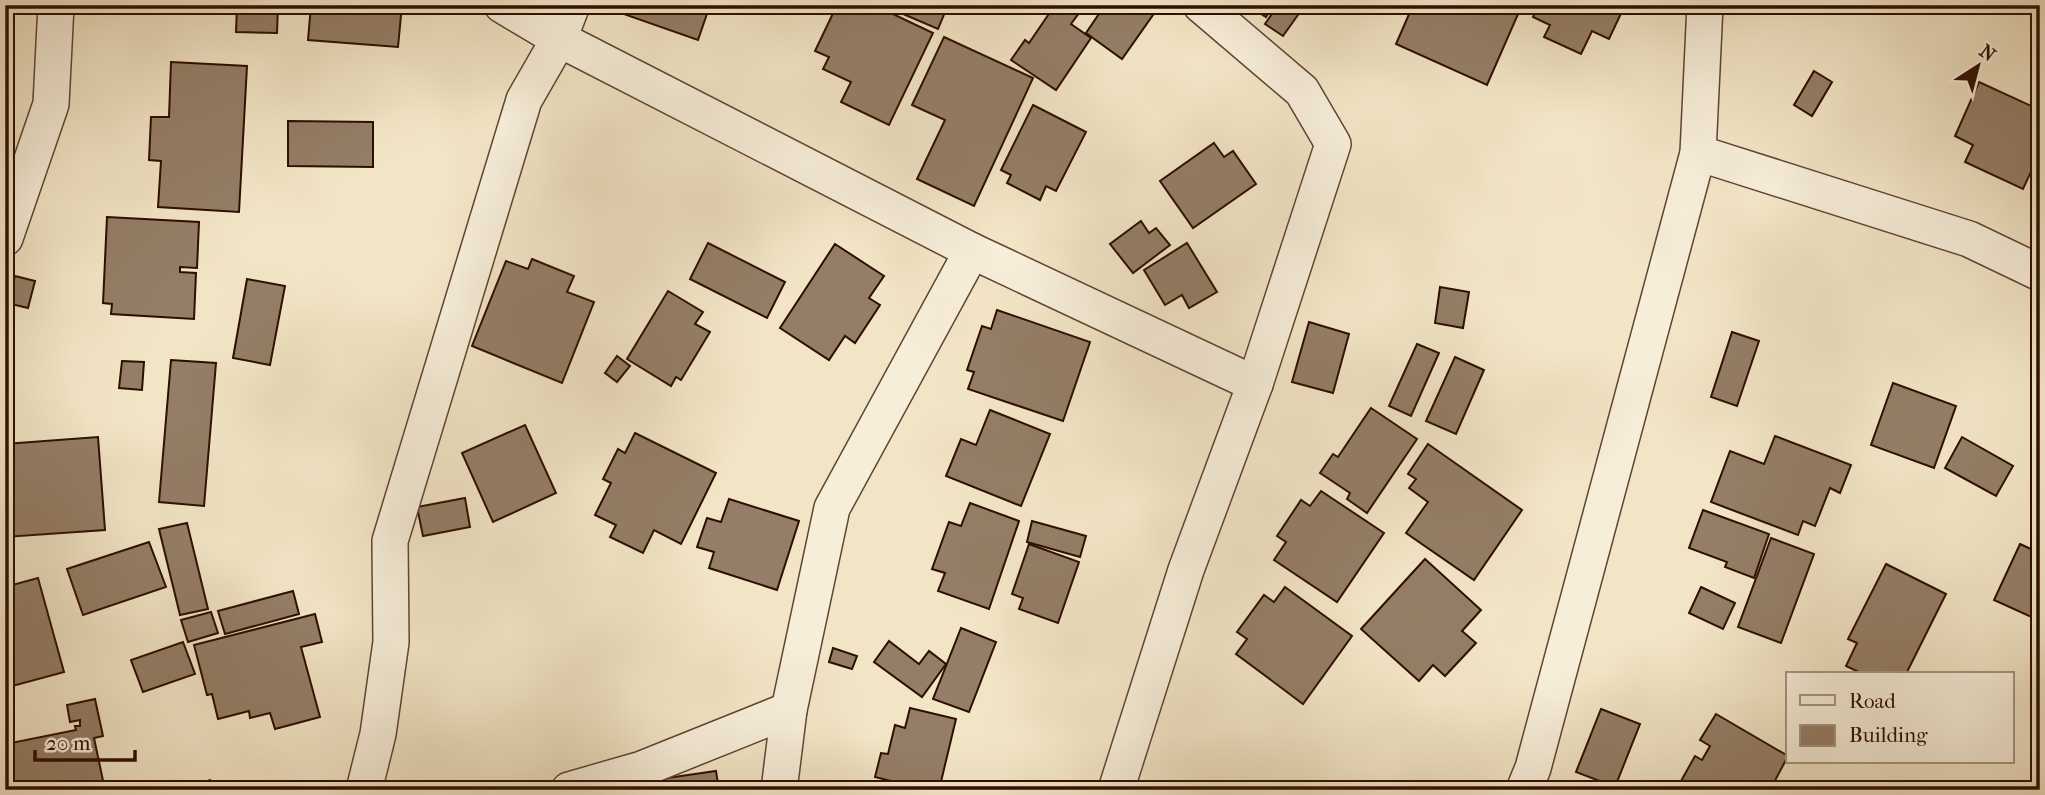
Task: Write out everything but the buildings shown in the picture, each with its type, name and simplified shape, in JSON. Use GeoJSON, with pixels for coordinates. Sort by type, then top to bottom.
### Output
{"type":"FeatureCollection","features":[{"type":"Feature","properties":{"kind":"street"},"geometry":{"type":"LineString","coordinates":[[5,238],[51,104],[56,5]]}},
{"type":"Feature","properties":{"kind":"street"},"geometry":{"type":"LineString","coordinates":[[502,5],[559,39],[972,251],[1255,384]]}},
{"type":"Feature","properties":{"kind":"street"},"geometry":{"type":"LineString","coordinates":[[364,790],[378,734],[391,642],[390,541],[524,100],[559,39],[572,5]]}},
{"type":"Feature","properties":{"kind":"street"},"geometry":{"type":"LineString","coordinates":[[1116,790],[1186,570],[1255,384],[1334,144],[1302,91],[1202,5]]}},
{"type":"Feature","properties":{"kind":"street"},"geometry":{"type":"LineString","coordinates":[[1524,790],[1533,768],[1698,153],[1705,5]]}},
{"type":"Feature","properties":{"kind":"street"},"geometry":{"type":"LineString","coordinates":[[1698,153],[1969,239],[2040,273]]}},
{"type":"Feature","properties":{"kind":"street"},"geometry":{"type":"LineString","coordinates":[[779,790],[789,710],[832,508],[972,251]]}},
{"type":"Feature","properties":{"kind":"street"},"geometry":{"type":"LineString","coordinates":[[569,790],[642,769],[789,710]]}}]}
